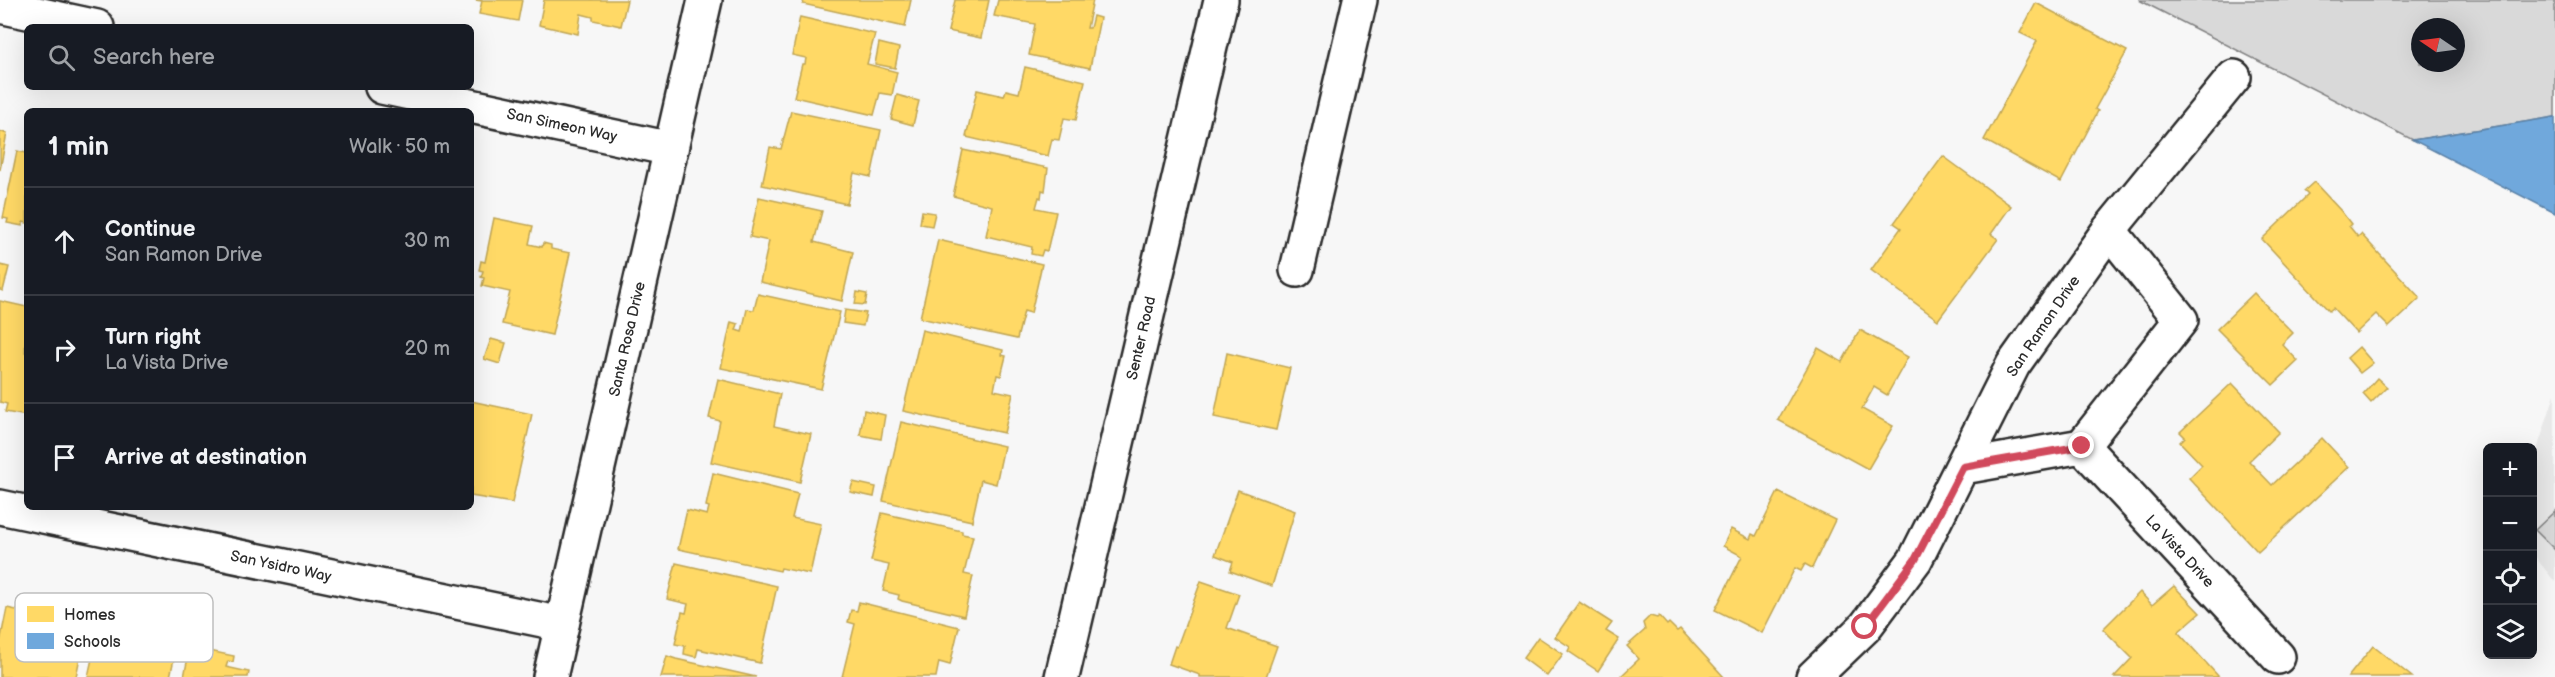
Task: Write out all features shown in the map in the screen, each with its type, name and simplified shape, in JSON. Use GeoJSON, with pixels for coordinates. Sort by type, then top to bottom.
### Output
{"type":"FeatureCollection","features":[{"type":"Feature","properties":{"kind":"street","name":"Santa Rosa Drive"},"geometry":{"type":"LineString","coordinates":[[550,677],[705,0]]}},
{"type":"Feature","properties":{"kind":"street","name":"Senter Road"},"geometry":{"type":"LineString","coordinates":[[1062,677],[1221,0]]}},
{"type":"Feature","properties":{"kind":"street"},"geometry":{"type":"LineString","coordinates":[[1296,270],[1360,0]]}},
{"type":"Feature","properties":{"kind":"street"},"geometry":{"type":"LineString","coordinates":[[0,6],[83,24]]}},
{"type":"Feature","properties":{"kind":"street","name":"San Ramon Drive"},"geometry":{"type":"LineString","coordinates":[[1813,677],[1865,627],[1915,560],[2013,365],[2109,230],[2234,77]]}},
{"type":"Feature","properties":{"kind":"street","name":"San Simeon Way"},"geometry":{"type":"LineString","coordinates":[[395,90],[671,149]]}},
{"type":"Feature","properties":{"kind":"street"},"geometry":{"type":"LineString","coordinates":[[1963,467],[2082,446],[2181,320],[2109,230]]}},
{"type":"Feature","properties":{"kind":"street","name":"La Vista Drive"},"geometry":{"type":"LineString","coordinates":[[2082,446],[2278,657]]}},
{"type":"Feature","properties":{"kind":"street","name":"San Ysidro Way"},"geometry":{"type":"LineString","coordinates":[[0,507],[562,624]]}},
{"type":"Feature","properties":{"kind":"shaded area"},"geometry":{"type":"Polygon","coordinates":[[[2139,0],[2555,0],[2555,117],[2413,140],[2139,0]]]}},
{"type":"Feature","properties":{"kind":"shaded area"},"geometry":{"type":"Polygon","coordinates":[[[2555,394],[2555,582],[2537,559],[2537,450],[2555,394]]]}},
{"type":"Feature","properties":{"kind":"shaded area"},"geometry":{"type":"Polygon","coordinates":[[[2555,511],[2555,550],[2537,532],[2537,528],[2555,511]]]}},
{"type":"Feature","properties":{"kind":"building: Homes"},"geometry":{"type":"Polygon","coordinates":[[[475,0],[522,0],[518,21],[479,14],[482,1],[475,0]]]}},
{"type":"Feature","properties":{"kind":"building: Homes"},"geometry":{"type":"Polygon","coordinates":[[[544,0],[627,0],[621,26],[593,20],[593,17],[581,14],[578,34],[539,25],[544,0]]]}},
{"type":"Feature","properties":{"kind":"building: Homes"},"geometry":{"type":"Polygon","coordinates":[[[804,0],[911,0],[905,27],[803,4],[804,0]]]}},
{"type":"Feature","properties":{"kind":"building: Homes"},"geometry":{"type":"Polygon","coordinates":[[[955,0],[989,0],[981,38],[948,31],[955,0]]]}},
{"type":"Feature","properties":{"kind":"building: Homes"},"geometry":{"type":"Polygon","coordinates":[[[998,0],[1093,0],[1087,28],[1090,28],[1093,16],[1100,18],[1090,68],[1029,55],[1035,24],[994,16],[998,0]]]}},
{"type":"Feature","properties":{"kind":"building: Homes"},"geometry":{"type":"Polygon","coordinates":[[[2036,3],[2127,51],[2095,109],[2098,111],[2061,182],[1984,140],[2037,41],[2020,33],[2036,3]]]}},
{"type":"Feature","properties":{"kind":"building: Homes"},"geometry":{"type":"Polygon","coordinates":[[[800,17],[875,34],[867,64],[897,72],[892,95],[880,93],[874,115],[794,97],[802,64],[805,64],[806,58],[792,55],[800,17]]]}},
{"type":"Feature","properties":{"kind":"building: Homes"},"geometry":{"type":"Polygon","coordinates":[[[879,43],[899,48],[895,68],[875,64],[879,43]]]}},
{"type":"Feature","properties":{"kind":"building: Homes"},"geometry":{"type":"Polygon","coordinates":[[[1025,67],[1085,81],[1076,120],[1064,118],[1059,140],[1052,139],[1048,156],[966,137],[977,90],[1004,96],[1006,90],[1019,93],[1025,67]]]}},
{"type":"Feature","properties":{"kind":"building: Homes"},"geometry":{"type":"Polygon","coordinates":[[[897,95],[919,101],[913,125],[891,119],[897,95]]]}},
{"type":"Feature","properties":{"kind":"building: Homes"},"geometry":{"type":"Polygon","coordinates":[[[791,111],[881,130],[871,177],[854,173],[847,204],[762,185],[770,147],[781,149],[791,111]]]}},
{"type":"Feature","properties":{"kind":"building: Homes"},"geometry":{"type":"Polygon","coordinates":[[[0,132],[7,133],[0,170],[0,132]]]}},
{"type":"Feature","properties":{"kind":"building: Homes"},"geometry":{"type":"Polygon","coordinates":[[[963,150],[1048,168],[1045,191],[1042,190],[1036,208],[1056,212],[1047,251],[1043,250],[1041,256],[1031,254],[1032,247],[986,236],[992,206],[953,196],[963,150]]]}},
{"type":"Feature","properties":{"kind":"building: Homes"},"geometry":{"type":"Polygon","coordinates":[[[17,151],[24,152],[23,226],[7,223],[8,219],[3,218],[17,151]]]}},
{"type":"Feature","properties":{"kind":"building: Homes"},"geometry":{"type":"Polygon","coordinates":[[[1943,156],[2011,206],[1991,234],[1998,239],[1938,320],[1871,270],[1901,228],[1894,223],[1943,156]]]}},
{"type":"Feature","properties":{"kind":"building: Homes"},"geometry":{"type":"Polygon","coordinates":[[[2314,182],[2341,211],[2358,237],[2361,234],[2420,298],[2389,327],[2376,314],[2356,333],[2333,308],[2329,311],[2262,239],[2308,195],[2304,191],[2314,182]]]}},
{"type":"Feature","properties":{"kind":"building: Homes"},"geometry":{"type":"Polygon","coordinates":[[[759,197],[822,211],[814,242],[853,252],[842,301],[760,282],[769,241],[750,237],[759,197]]]}},
{"type":"Feature","properties":{"kind":"building: Homes"},"geometry":{"type":"Polygon","coordinates":[[[922,211],[935,213],[932,226],[920,224],[922,211]]]}},
{"type":"Feature","properties":{"kind":"building: Homes"},"geometry":{"type":"Polygon","coordinates":[[[494,218],[533,226],[529,244],[542,247],[543,243],[551,245],[551,249],[570,253],[552,335],[502,324],[510,292],[482,286],[483,271],[479,270],[481,261],[485,262],[494,218]]]}},
{"type":"Feature","properties":{"kind":"building: Homes"},"geometry":{"type":"Polygon","coordinates":[[[938,240],[1042,264],[1031,313],[1024,311],[1017,339],[920,318],[938,240]]]}},
{"type":"Feature","properties":{"kind":"building: Homes"},"geometry":{"type":"Polygon","coordinates":[[[0,265],[9,267],[3,291],[0,290],[0,265]]]}},
{"type":"Feature","properties":{"kind":"building: Homes"},"geometry":{"type":"Polygon","coordinates":[[[857,292],[867,294],[865,305],[855,304],[857,292]]]}},
{"type":"Feature","properties":{"kind":"building: Homes"},"geometry":{"type":"Polygon","coordinates":[[[2254,293],[2293,333],[2282,344],[2298,361],[2273,385],[2217,329],[2254,293]]]}},
{"type":"Feature","properties":{"kind":"building: Homes"},"geometry":{"type":"Polygon","coordinates":[[[758,294],[840,312],[821,389],[721,368],[731,322],[738,324],[736,330],[742,332],[747,309],[754,310],[758,294]]]}},
{"type":"Feature","properties":{"kind":"building: Homes"},"geometry":{"type":"Polygon","coordinates":[[[0,301],[24,306],[24,415],[5,412],[7,404],[0,402],[0,301]]]}},
{"type":"Feature","properties":{"kind":"building: Homes"},"geometry":{"type":"Polygon","coordinates":[[[845,310],[866,313],[863,326],[843,323],[845,310]]]}},
{"type":"Feature","properties":{"kind":"building: Homes"},"geometry":{"type":"Polygon","coordinates":[[[922,330],[1003,350],[1002,355],[1006,356],[1001,376],[997,375],[994,390],[1013,394],[1004,433],[903,411],[922,330]]]}},
{"type":"Feature","properties":{"kind":"building: Homes"},"geometry":{"type":"Polygon","coordinates":[[[1860,330],[1908,357],[1887,395],[1874,387],[1862,409],[1893,426],[1868,469],[1778,420],[1818,348],[1842,362],[1860,330]]]}},
{"type":"Feature","properties":{"kind":"building: Homes"},"geometry":{"type":"Polygon","coordinates":[[[491,339],[506,343],[500,364],[484,359],[491,339]]]}},
{"type":"Feature","properties":{"kind":"building: Homes"},"geometry":{"type":"Polygon","coordinates":[[[2359,347],[2373,363],[2360,373],[2347,358],[2359,347]]]}},
{"type":"Feature","properties":{"kind":"building: Homes"},"geometry":{"type":"Polygon","coordinates":[[[1227,353],[1290,368],[1276,430],[1214,417],[1227,353]]]}},
{"type":"Feature","properties":{"kind":"building: Homes"},"geometry":{"type":"Polygon","coordinates":[[[2377,378],[2387,387],[2371,403],[2363,394],[2377,378]]]}},
{"type":"Feature","properties":{"kind":"building: Homes"},"geometry":{"type":"Polygon","coordinates":[[[718,379],[780,394],[774,426],[811,434],[800,482],[711,462],[720,421],[709,418],[718,379]]]}},
{"type":"Feature","properties":{"kind":"building: Homes"},"geometry":{"type":"Polygon","coordinates":[[[2232,383],[2279,432],[2249,461],[2272,485],[2322,438],[2349,467],[2258,552],[2189,478],[2202,465],[2180,442],[2185,437],[2180,432],[2232,383]]]}},
{"type":"Feature","properties":{"kind":"building: Homes"},"geometry":{"type":"Polygon","coordinates":[[[474,402],[532,414],[512,503],[474,497],[474,402]]]}},
{"type":"Feature","properties":{"kind":"building: Homes"},"geometry":{"type":"Polygon","coordinates":[[[864,410],[885,415],[881,439],[860,435],[864,410]]]}},
{"type":"Feature","properties":{"kind":"building: Homes"},"geometry":{"type":"Polygon","coordinates":[[[901,422],[1004,446],[996,484],[981,480],[972,521],[883,501],[901,422]]]}},
{"type":"Feature","properties":{"kind":"building: Homes"},"geometry":{"type":"Polygon","coordinates":[[[713,473],[798,494],[792,518],[821,524],[810,574],[781,568],[780,571],[678,549],[687,510],[707,515],[709,507],[706,506],[713,473]]]}},
{"type":"Feature","properties":{"kind":"building: Homes"},"geometry":{"type":"Polygon","coordinates":[[[853,482],[876,487],[874,497],[850,492],[853,482]]]}},
{"type":"Feature","properties":{"kind":"building: Homes"},"geometry":{"type":"Polygon","coordinates":[[[1238,490],[1295,511],[1272,586],[1230,571],[1233,562],[1215,555],[1238,490]]]}},
{"type":"Feature","properties":{"kind":"building: Homes"},"geometry":{"type":"Polygon","coordinates":[[[1778,492],[1835,520],[1812,568],[1805,564],[1801,571],[1795,568],[1762,633],[1715,610],[1742,556],[1723,546],[1731,529],[1750,539],[1752,534],[1756,536],[1778,492]]]}},
{"type":"Feature","properties":{"kind":"building: Homes"},"geometry":{"type":"Polygon","coordinates":[[[882,513],[962,531],[962,534],[973,536],[964,574],[973,576],[964,616],[902,601],[898,599],[899,595],[883,591],[889,565],[871,561],[882,513]]]}},
{"type":"Feature","properties":{"kind":"building: Homes"},"geometry":{"type":"Polygon","coordinates":[[[676,563],[777,586],[760,663],[698,649],[696,657],[684,654],[685,646],[675,644],[682,612],[686,613],[688,604],[667,599],[676,563]]]}},
{"type":"Feature","properties":{"kind":"building: Homes"},"geometry":{"type":"Polygon","coordinates":[[[1201,581],[1239,594],[1227,628],[1277,646],[1266,677],[1200,677],[1200,675],[1169,664],[1201,581]]]}},
{"type":"Feature","properties":{"kind":"building: Homes"},"geometry":{"type":"Polygon","coordinates":[[[2174,586],[2200,613],[2178,632],[2219,677],[2114,677],[2132,658],[2103,629],[2140,592],[2152,605],[2174,586]]]}},
{"type":"Feature","properties":{"kind":"building: Homes"},"geometry":{"type":"Polygon","coordinates":[[[859,602],[959,627],[950,665],[939,662],[936,677],[842,677],[855,624],[848,622],[851,610],[857,611],[859,602]]]}},
{"type":"Feature","properties":{"kind":"building: Homes"},"geometry":{"type":"Polygon","coordinates":[[[1579,602],[1612,623],[1606,631],[1619,639],[1598,671],[1568,651],[1570,647],[1555,637],[1579,602]]]}},
{"type":"Feature","properties":{"kind":"building: Homes"},"geometry":{"type":"Polygon","coordinates":[[[7,608],[15,610],[15,662],[79,662],[76,677],[0,677],[0,642],[7,608]]]}},
{"type":"Feature","properties":{"kind":"building: Homes"},"geometry":{"type":"Polygon","coordinates":[[[1650,616],[1657,618],[1659,616],[1667,625],[1669,623],[1677,631],[1680,629],[1724,677],[1620,677],[1639,659],[1627,646],[1645,630],[1643,623],[1650,616]]]}},
{"type":"Feature","properties":{"kind":"building: Homes"},"geometry":{"type":"Polygon","coordinates":[[[1538,637],[1563,654],[1547,676],[1523,658],[1538,637]]]}},
{"type":"Feature","properties":{"kind":"building: Homes"},"geometry":{"type":"Polygon","coordinates":[[[2373,646],[2412,677],[2348,677],[2373,646]]]}},
{"type":"Feature","properties":{"kind":"building: Homes"},"geometry":{"type":"Polygon","coordinates":[[[213,652],[234,656],[233,662],[228,661],[226,667],[249,672],[248,677],[184,677],[187,662],[213,662],[213,652]]]}},
{"type":"Feature","properties":{"kind":"building: Homes"},"geometry":{"type":"Polygon","coordinates":[[[667,656],[676,659],[756,677],[661,677],[667,656]]]}},
{"type":"Feature","properties":{"kind":"building: Homes"},"geometry":{"type":"Polygon","coordinates":[[[91,662],[173,662],[170,677],[88,677],[91,662]]]}},
{"type":"Feature","properties":{"kind":"building: Schools"},"geometry":{"type":"Polygon","coordinates":[[[2555,117],[2555,213],[2413,140],[2555,117]]]}},
{"type":"Feature","properties":{"kind":"route"},"geometry":{"type":"LineString","coordinates":[[1865,627],[1915,560],[1963,467],[2082,446]]}}]}
